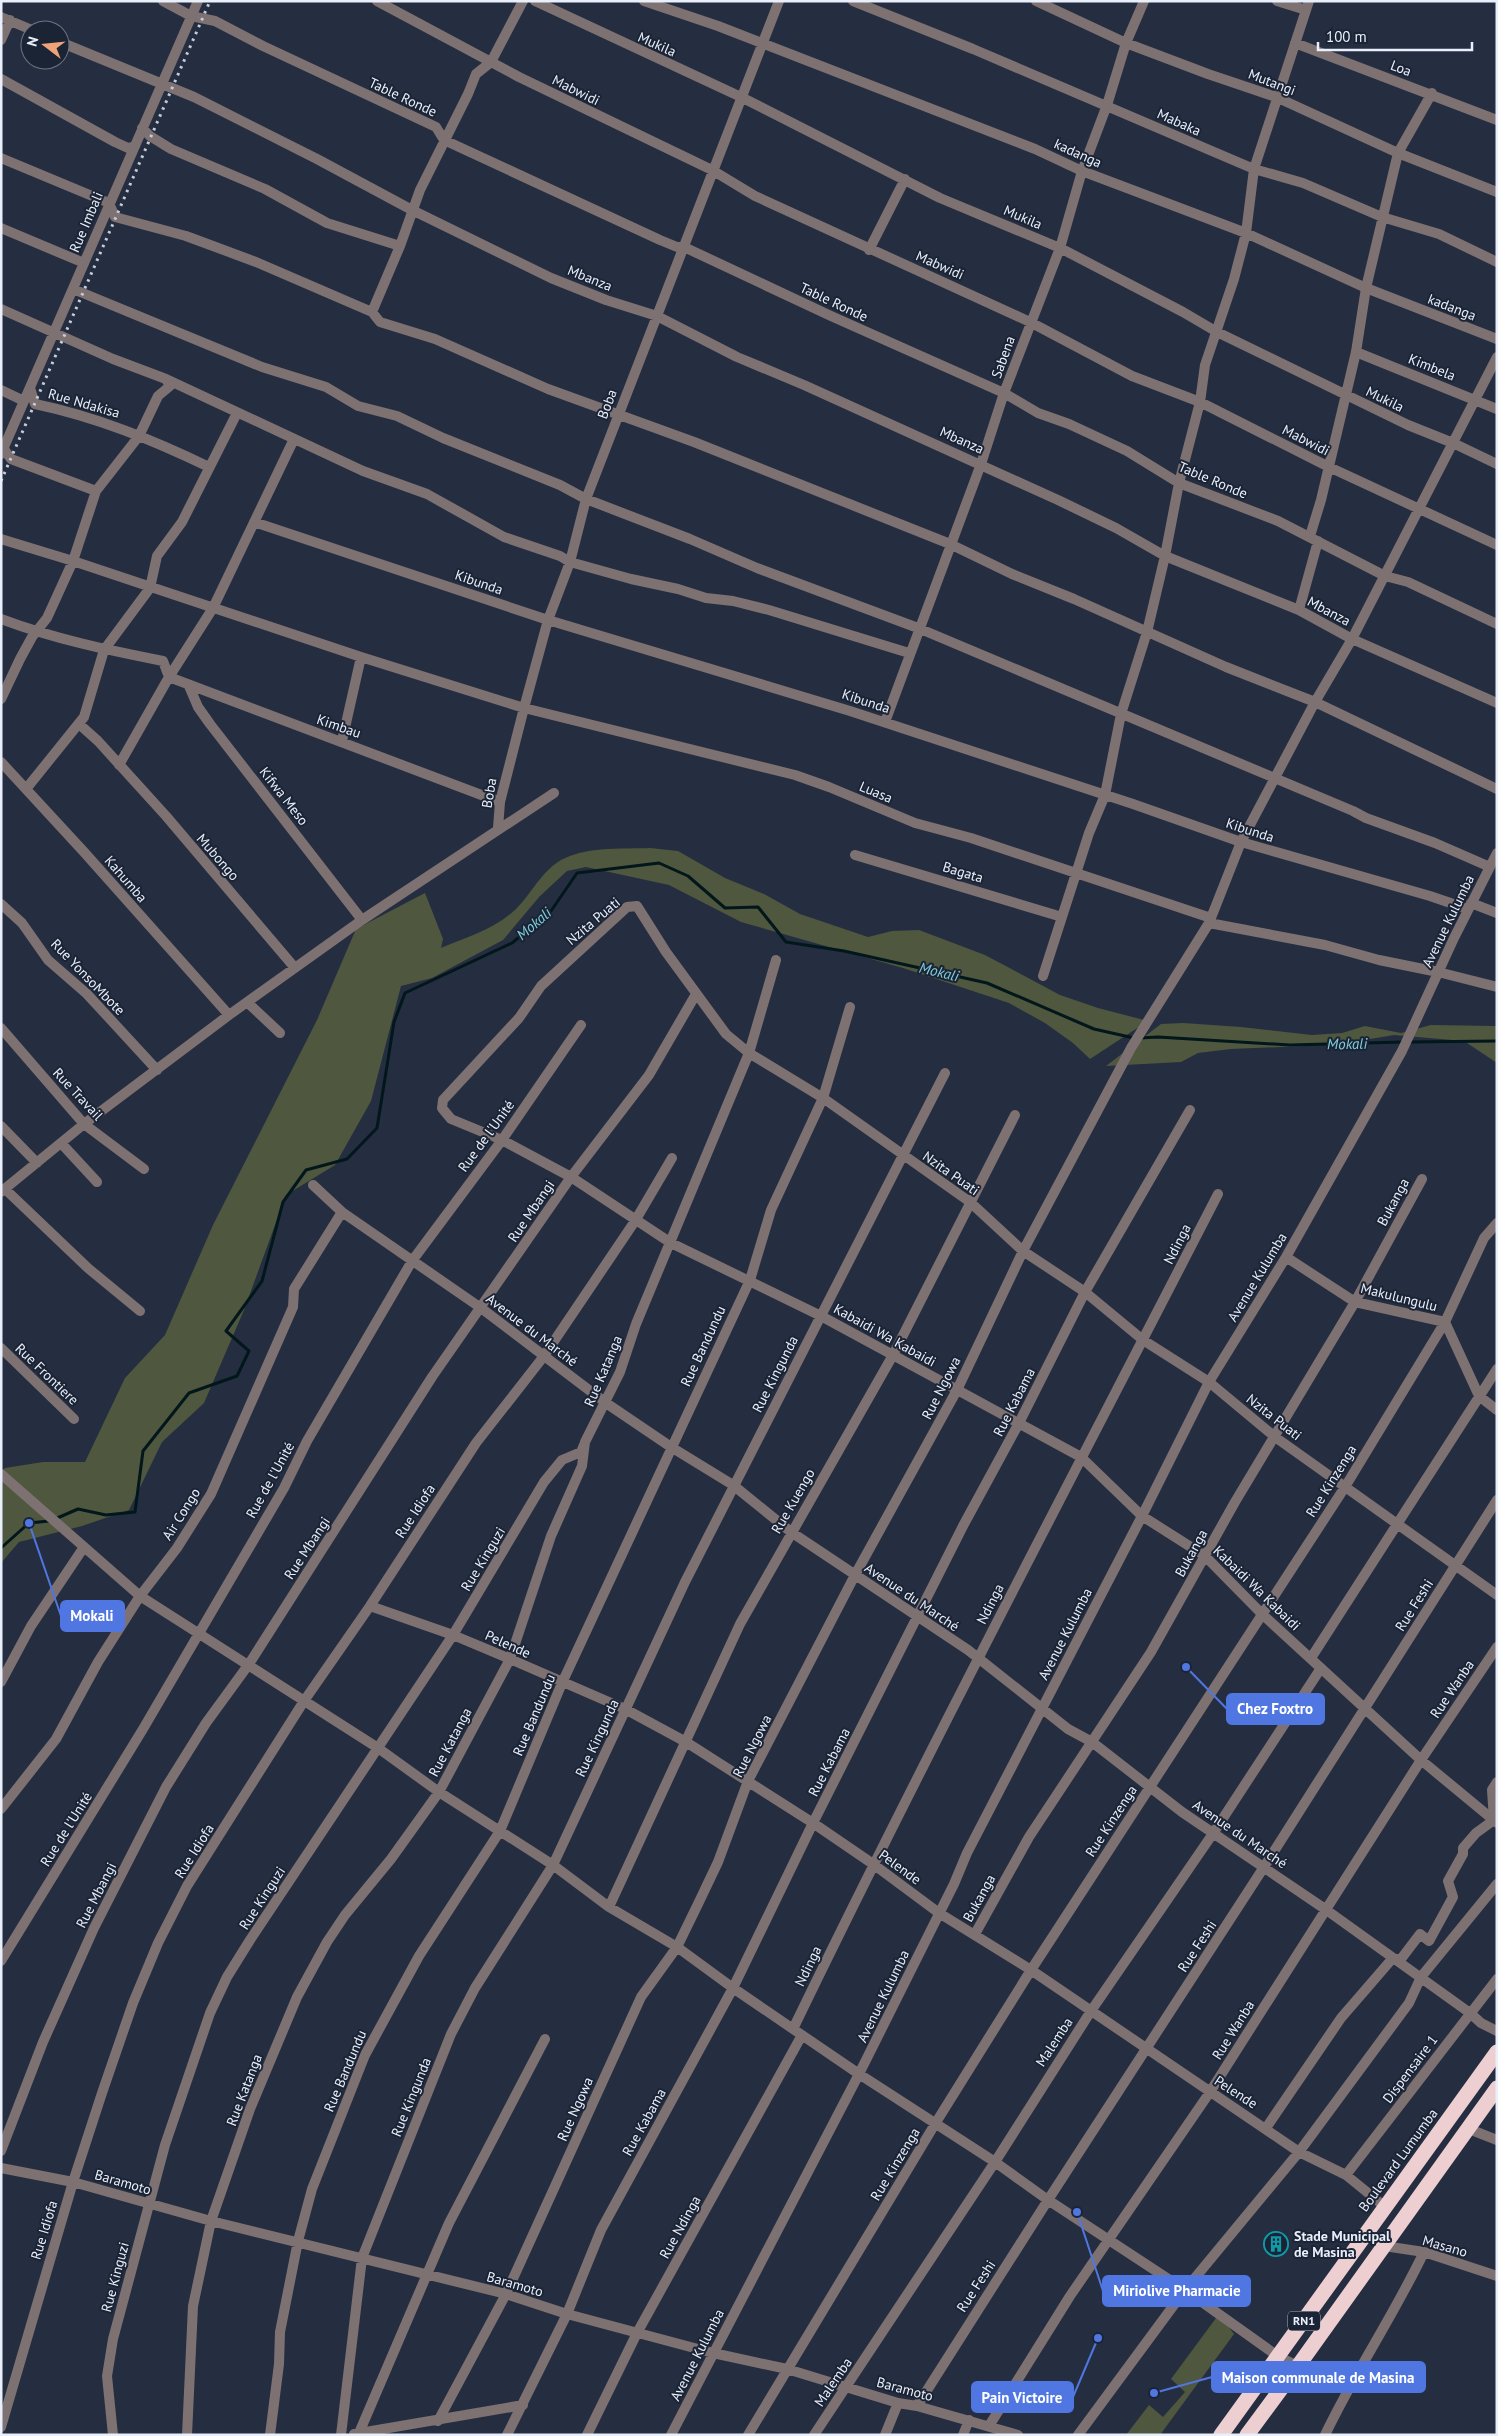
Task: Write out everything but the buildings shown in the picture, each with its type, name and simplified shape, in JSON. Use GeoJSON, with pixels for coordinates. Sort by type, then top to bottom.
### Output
{"type":"FeatureCollection","features":[{"type":"Feature","properties":{"kind":"highway","name":"Boulevard Lumumba"},"geometry":{"type":"LineString","coordinates":[[1221,2435],[1279,2358],[1384,2206],[1497,2052]]}},
{"type":"Feature","properties":{"kind":"highway","name":"RN1"},"geometry":{"type":"LineString","coordinates":[[1247,2435],[1497,2088]]}},
{"type":"Feature","properties":{"kind":"street","name":"Table Ronde"},"geometry":{"type":"LineString","coordinates":[[163,1],[191,16],[202,20],[215,21],[263,46],[436,127],[444,140],[660,240],[677,247],[684,247],[839,320],[1004,393],[1038,414],[1069,424],[1127,451],[1179,483],[1278,521],[1385,576],[1408,582],[1497,624]]}},
{"type":"Feature","properties":{"kind":"street","name":"Rue Imbali"},"geometry":{"type":"LineString","coordinates":[[2,451],[198,1]]}},
{"type":"Feature","properties":{"kind":"street","name":"Mabwidi"},"geometry":{"type":"LineString","coordinates":[[378,1],[491,62],[712,170],[755,196],[869,250],[928,274],[1030,322],[1132,376],[1200,402],[1329,466],[1497,545]]}},
{"type":"Feature","properties":{"kind":"street"},"geometry":{"type":"LineString","coordinates":[[372,312],[400,246],[420,190],[476,74],[491,62],[523,1]]}},
{"type":"Feature","properties":{"kind":"street","name":"Mukila"},"geometry":{"type":"LineString","coordinates":[[535,1],[741,97],[940,198],[1060,248],[1183,312],[1217,332],[1408,425],[1453,442],[1497,464]]}},
{"type":"Feature","properties":{"kind":"street","name":"kadanga"},"geometry":{"type":"LineString","coordinates":[[644,1],[762,43],[1035,149],[1082,171],[1246,233],[1366,288],[1497,339]]}},
{"type":"Feature","properties":{"kind":"street","name":"Boba"},"geometry":{"type":"LineString","coordinates":[[498,828],[500,802],[524,708],[548,620],[570,562],[586,500],[618,413],[779,1]]}},
{"type":"Feature","properties":{"kind":"street","name":"Mabaka"},"geometry":{"type":"LineString","coordinates":[[853,1],[1107,105],[1254,169],[1303,184],[1382,217],[1439,234],[1497,262]]}},
{"type":"Feature","properties":{"kind":"street","name":"Mutangi"},"geometry":{"type":"LineString","coordinates":[[1036,1],[1126,42],[1208,74],[1276,97],[1398,153],[1497,192]]}},
{"type":"Feature","properties":{"kind":"street","name":"Sabena"},"geometry":{"type":"LineString","coordinates":[[885,722],[918,628],[981,464],[1030,322],[1060,248],[1082,171],[1107,105],[1126,42],[1144,1]]}},
{"type":"Feature","properties":{"kind":"street"},"geometry":{"type":"LineString","coordinates":[[1043,976],[1089,833],[1105,795],[1121,714],[1147,632],[1166,556],[1179,483],[1200,402],[1205,365],[1234,279],[1246,233],[1254,169],[1276,97],[1308,5],[1277,1]]}},
{"type":"Feature","properties":{"kind":"street"},"geometry":{"type":"LineString","coordinates":[[1,40],[6,19],[20,25]]}},
{"type":"Feature","properties":{"kind":"street","name":"Loa"},"geometry":{"type":"LineString","coordinates":[[1296,43],[1497,120]]}},
{"type":"Feature","properties":{"kind":"street","name":"Mbanza"},"geometry":{"type":"LineString","coordinates":[[70,46],[162,82],[317,159],[412,210],[551,278],[606,300],[657,316],[737,357],[981,464],[1116,528],[1166,556],[1299,610],[1352,639],[1382,650],[1497,702]]}},
{"type":"Feature","properties":{"kind":"street"},"geometry":{"type":"LineString","coordinates":[[1,79],[108,138],[124,146],[133,147]]}},
{"type":"Feature","properties":{"kind":"street"},"geometry":{"type":"LineString","coordinates":[[1299,610],[1321,500],[1356,352],[1366,288],[1398,153],[1432,94]]}},
{"type":"Feature","properties":{"kind":"street"},"geometry":{"type":"LineString","coordinates":[[142,128],[150,136],[171,149],[265,189],[327,223],[400,246]]}},
{"type":"Feature","properties":{"kind":"street"},"geometry":{"type":"LineString","coordinates":[[1,158],[109,203],[115,217],[186,236],[247,259],[372,312],[380,322],[435,339],[548,389],[618,413],[950,544],[1012,574],[1226,667],[1315,702],[1497,789]]}},
{"type":"Feature","properties":{"kind":"street"},"geometry":{"type":"LineString","coordinates":[[869,250],[905,179]]}},
{"type":"Feature","properties":{"kind":"street"},"geometry":{"type":"LineString","coordinates":[[1,228],[84,263]]}},
{"type":"Feature","properties":{"kind":"street"},"geometry":{"type":"LineString","coordinates":[[73,289],[262,367],[326,387],[358,406],[396,416],[560,485],[586,500],[690,539],[757,568],[918,628],[1366,818],[1435,843],[1492,870]]}},
{"type":"Feature","properties":{"kind":"street"},"geometry":{"type":"LineString","coordinates":[[1,309],[53,333],[64,335],[113,359],[166,378],[364,471],[427,494],[504,537],[560,556],[570,562],[631,579],[678,589],[706,598],[733,601],[769,610],[909,653]]}},
{"type":"Feature","properties":{"kind":"street","name":"Kimbela"},"geometry":{"type":"LineString","coordinates":[[1356,352],[1497,409]]}},
{"type":"Feature","properties":{"kind":"street","name":"Rue Ngowa"},"geometry":{"type":"LineString","coordinates":[[438,2421],[506,2294],[641,1997],[677,1947],[718,1862],[748,1781],[855,1575],[956,1390],[1023,1251],[1131,1048],[1210,921],[1241,842],[1315,702],[1352,639],[1453,442],[1473,398],[1497,357]]}},
{"type":"Feature","properties":{"kind":"street"},"geometry":{"type":"LineString","coordinates":[[1,699],[20,659],[47,618],[73,560],[96,491],[139,436],[158,396],[170,386],[166,378]]}},
{"type":"Feature","properties":{"kind":"street","name":"Rue Ndakisa"},"geometry":{"type":"LineString","coordinates":[[30,388],[35,404],[69,411],[139,436]]}},
{"type":"Feature","properties":{"kind":"street"},"geometry":{"type":"LineString","coordinates":[[1,390],[24,401]]}},
{"type":"Feature","properties":{"kind":"street"},"geometry":{"type":"LineString","coordinates":[[26,789],[84,717],[104,650],[150,588],[157,556],[182,522],[237,413]]}},
{"type":"Feature","properties":{"kind":"street"},"geometry":{"type":"LineString","coordinates":[[139,436],[159,442],[209,467]]}},
{"type":"Feature","properties":{"kind":"street"},"geometry":{"type":"LineString","coordinates":[[120,765],[169,677],[213,608],[294,439]]}},
{"type":"Feature","properties":{"kind":"street"},"geometry":{"type":"LineString","coordinates":[[2,451],[11,459],[96,491]]}},
{"type":"Feature","properties":{"kind":"street","name":"Kibunda"},"geometry":{"type":"LineString","coordinates":[[254,522],[548,620],[707,666],[885,722],[1241,842],[1430,896],[1497,913]]}},
{"type":"Feature","properties":{"kind":"street","name":"Luasa"},"geometry":{"type":"LineString","coordinates":[[1,540],[73,560],[150,588],[361,658],[524,708],[795,775],[915,823],[971,838],[1210,921],[1325,945],[1379,960],[1497,987]]}},
{"type":"Feature","properties":{"kind":"street"},"geometry":{"type":"LineString","coordinates":[[1,619],[36,632],[104,650],[163,661],[169,677]]}},
{"type":"Feature","properties":{"kind":"street"},"geometry":{"type":"LineString","coordinates":[[342,741],[361,658]]}},
{"type":"Feature","properties":{"kind":"street","name":"Kimbau"},"geometry":{"type":"LineString","coordinates":[[169,677],[500,802]]}},
{"type":"Feature","properties":{"kind":"street","name":"Kifwa Meso"},"geometry":{"type":"LineString","coordinates":[[189,686],[198,707],[210,724],[362,920]]}},
{"type":"Feature","properties":{"kind":"street","name":"Mubongo"},"geometry":{"type":"LineString","coordinates":[[79,724],[120,765],[295,968]]}},
{"type":"Feature","properties":{"kind":"street","name":"Kahumba"},"geometry":{"type":"LineString","coordinates":[[1,762],[84,852],[228,1015]]}},
{"type":"Feature","properties":{"kind":"street"},"geometry":{"type":"LineString","coordinates":[[140,1312],[89,1269],[3,1190],[84,1124],[228,1015],[248,1003],[362,920],[498,828],[554,793]]}},
{"type":"Feature","properties":{"kind":"street","name":"Avenue Kulumba"},"geometry":{"type":"LineString","coordinates":[[671,2435],[859,2074],[954,1884],[967,1853],[1142,1516],[1209,1382],[1286,1256],[1402,1052],[1470,906],[1492,870],[1497,853]]}},
{"type":"Feature","properties":{"kind":"street","name":"Bagata"},"geometry":{"type":"LineString","coordinates":[[855,856],[1062,917]]}},
{"type":"Feature","properties":{"kind":"street","name":"Rue YonsoMbote"},"geometry":{"type":"LineString","coordinates":[[1,904],[22,923],[48,960],[87,994],[157,1070]]}},
{"type":"Feature","properties":{"kind":"street","name":"Nzita Puati"},"geometry":{"type":"LineString","coordinates":[[447,1094],[518,1018],[541,986],[627,907],[637,906],[666,952],[726,1034],[749,1053],[823,1098],[970,1202],[1023,1251],[1085,1292],[1143,1340],[1209,1382],[1275,1437],[1497,1595]]}},
{"type":"Feature","properties":{"kind":"street","name":"Rue Katanga"},"geometry":{"type":"LineString","coordinates":[[186,2435],[193,2306],[211,2221],[250,2109],[297,1997],[327,1942],[345,1915],[391,1859],[439,1792],[510,1659],[551,1536],[582,1466],[585,1442],[606,1402],[749,1053],[776,960]]}},
{"type":"Feature","properties":{"kind":"street","name":"Rue Mbangi"},"geometry":{"type":"LineString","coordinates":[[1,2151],[43,2042],[108,1901],[166,1787],[206,1723],[249,1664],[432,1377],[570,1177],[649,1075],[696,994]]}},
{"type":"Feature","properties":{"kind":"street"},"geometry":{"type":"LineString","coordinates":[[248,1003],[280,1033]]}},
{"type":"Feature","properties":{"kind":"street","name":"Rue Bandundu"},"geometry":{"type":"LineString","coordinates":[[270,2435],[279,2364],[280,2332],[298,2241],[312,2189],[365,2055],[419,1956],[500,1831],[562,1683],[750,1280],[771,1210],[823,1098],[850,1007]]}},
{"type":"Feature","properties":{"kind":"street","name":"Rue de l'Unité"},"geometry":{"type":"LineString","coordinates":[[1,1961],[143,1729],[284,1488],[307,1441],[412,1261],[502,1140],[581,1025]]}},
{"type":"Feature","properties":{"kind":"street","name":"Rue Travail"},"geometry":{"type":"LineString","coordinates":[[1,1028],[84,1124],[144,1168]]}},
{"type":"Feature","properties":{"kind":"street","name":"Rue Kingunda"},"geometry":{"type":"LineString","coordinates":[[341,2435],[362,2258],[451,2034],[475,1988],[553,1865],[733,1484],[945,1073]]}},
{"type":"Feature","properties":{"kind":"street","name":"Kabaidi Wa Kabaidi"},"geometry":{"type":"LineString","coordinates":[[447,1094],[442,1108],[451,1119],[502,1140],[570,1177],[670,1243],[750,1280],[821,1316],[1081,1457],[1142,1516],[1205,1556],[1262,1614],[1421,1760],[1495,1821]]}},
{"type":"Feature","properties":{"kind":"street","name":"Rue Kabama"},"geometry":{"type":"LineString","coordinates":[[507,2435],[567,2314],[601,2230],[733,1988],[813,1823],[963,1526],[1019,1423],[1085,1292],[1190,1110]]}},
{"type":"Feature","properties":{"kind":"street","name":"Rue Kuengo"},"geometry":{"type":"LineString","coordinates":[[609,1907],[740,1624],[893,1355],[1015,1115]]}},
{"type":"Feature","properties":{"kind":"street"},"geometry":{"type":"LineString","coordinates":[[1,1126],[37,1163]]}},
{"type":"Feature","properties":{"kind":"street"},"geometry":{"type":"LineString","coordinates":[[61,1143],[96,1182]]}},
{"type":"Feature","properties":{"kind":"street","name":"Rue Idiofa"},"geometry":{"type":"LineString","coordinates":[[1,2427],[73,2182],[133,2002],[158,1943],[187,1886],[304,1701],[370,1606],[476,1444],[544,1356],[635,1221],[672,1158]]}},
{"type":"Feature","properties":{"kind":"street","name":"Bukanga"},"geometry":{"type":"LineString","coordinates":[[975,1934],[1029,1837],[1151,1652],[1234,1502],[1355,1302],[1422,1179]]}},
{"type":"Feature","properties":{"kind":"street","name":"Avenue du Marché"},"geometry":{"type":"LineString","coordinates":[[313,1185],[342,1212],[480,1308],[606,1402],[672,1447],[733,1484],[791,1532],[968,1650],[1068,1729],[1092,1742],[1182,1812],[1325,1909],[1392,1959],[1421,1977],[1481,2023],[1497,2031]]}},
{"type":"Feature","properties":{"kind":"street","name":"Ndinga"},"geometry":{"type":"LineString","coordinates":[[793,2029],[873,1864],[977,1659],[1218,1194]]}},
{"type":"Feature","properties":{"kind":"street","name":"Air Congo"},"geometry":{"type":"LineString","coordinates":[[1,1809],[56,1739],[98,1662],[140,1596],[177,1548],[211,1494],[294,1307],[294,1289],[342,1212]]}},
{"type":"Feature","properties":{"kind":"street","name":"Rue Kinzenga"},"geometry":{"type":"LineString","coordinates":[[748,2435],[935,2124],[1031,1970],[1345,1487],[1445,1322],[1484,1238],[1497,1223]]}},
{"type":"Feature","properties":{"kind":"street","name":"Makulungulu"},"geometry":{"type":"LineString","coordinates":[[1286,1256],[1355,1302],[1445,1322],[1479,1396],[1497,1410]]}},
{"type":"Feature","properties":{"kind":"street","name":"Rue Frontiere"},"geometry":{"type":"LineString","coordinates":[[1,1348],[74,1419]]}},
{"type":"Feature","properties":{"kind":"street"},"geometry":{"type":"LineString","coordinates":[[1311,1658],[1497,1369]]}},
{"type":"Feature","properties":{"kind":"street","name":"Rue Kinguzi"},"geometry":{"type":"LineString","coordinates":[[113,2435],[107,2376],[113,2339],[165,2145],[197,2047],[227,1977],[453,1634],[544,1482],[562,1460],[581,1452],[585,1442]]}},
{"type":"Feature","properties":{"kind":"street"},"geometry":{"type":"LineString","coordinates":[[1,1474],[140,1596],[378,1748],[439,1792],[553,1865],[609,1907],[677,1947],[733,1988],[859,2074],[995,2162],[1048,2200],[1185,2290],[1279,2358],[1298,2366]]}},
{"type":"Feature","properties":{"kind":"street","name":"Rue Feshi"},"geometry":{"type":"LineString","coordinates":[[917,2406],[1264,1867],[1497,1500]]}},
{"type":"Feature","properties":{"kind":"street"},"geometry":{"type":"LineString","coordinates":[[1,1682],[31,1626],[84,1547]]}},
{"type":"Feature","properties":{"kind":"street","name":"Pelende"},"geometry":{"type":"LineString","coordinates":[[370,1606],[453,1634],[562,1683],[626,1709],[686,1742],[813,1823],[873,1864],[939,1913],[1031,1970],[1299,2152],[1346,2175],[1384,2206]]}},
{"type":"Feature","properties":{"kind":"street","name":"Rue Wanba"},"geometry":{"type":"LineString","coordinates":[[989,2426],[1108,2239],[1210,2092],[1421,1760],[1497,1647]]}},
{"type":"Feature","properties":{"kind":"street","name":"Malemba"},"geometry":{"type":"LineString","coordinates":[[814,2435],[995,2162],[1091,2011],[1214,1832],[1321,1668]]}},
{"type":"Feature","properties":{"kind":"street"},"geometry":{"type":"LineString","coordinates":[[1266,2128],[1341,2018],[1392,1959],[1401,1959],[1420,1934],[1429,1940],[1454,1898],[1448,1881],[1464,1854],[1463,1848],[1476,1833],[1495,1821],[1492,1790],[1497,1782]]}},
{"type":"Feature","properties":{"kind":"street"},"geometry":{"type":"LineString","coordinates":[[1078,2435],[1185,2290],[1299,2152],[1409,2003],[1421,1977],[1497,1884]]}},
{"type":"Feature","properties":{"kind":"street","name":"Dispensaire 1"},"geometry":{"type":"LineString","coordinates":[[1346,2175],[1497,1979]]}},
{"type":"Feature","properties":{"kind":"street","name":"Rue Ndinga"},"geometry":{"type":"LineString","coordinates":[[587,2435],[638,2333],[802,2035]]}},
{"type":"Feature","properties":{"kind":"street"},"geometry":{"type":"LineString","coordinates":[[356,2434],[449,2223],[545,2040]]}},
{"type":"Feature","properties":{"kind":"street"},"geometry":{"type":"LineString","coordinates":[[1469,2129],[1497,2140]]}},
{"type":"Feature","properties":{"kind":"street","name":"Baramoto"},"geometry":{"type":"LineString","coordinates":[[1,2168],[73,2182],[211,2221],[506,2294],[567,2314],[713,2353],[787,2369],[898,2403],[917,2406],[1018,2435]]}},
{"type":"Feature","properties":{"kind":"street","name":"Masano"},"geometry":{"type":"LineString","coordinates":[[1384,2246],[1424,2252],[1497,2276]]}},
{"type":"Feature","properties":{"kind":"street"},"geometry":{"type":"LineString","coordinates":[[1324,2435],[1346,2391],[1402,2297],[1424,2252]]}},
{"type":"Feature","properties":{"kind":"street"},"geometry":{"type":"LineString","coordinates":[[886,2435],[898,2403]]}},
{"type":"Feature","properties":{"kind":"street"},"geometry":{"type":"LineString","coordinates":[[356,2434],[523,2405]]}},
{"type":"Feature","properties":{"kind":"street"},"geometry":{"type":"LineString","coordinates":[[963,2435],[969,2420]]}},
{"type":"Feature","properties":{"kind":"green space"},"geometry":{"type":"Polygon","coordinates":[[[650,848],[678,851],[725,878],[764,894],[800,914],[868,937],[892,931],[919,930],[985,955],[1060,995],[1098,1008],[1148,1021],[1090,1059],[1073,1043],[1045,1023],[1009,1003],[903,968],[741,922],[669,885],[586,867],[567,871],[540,896],[503,940],[432,978],[401,986],[371,1101],[335,1165],[286,1195],[244,1310],[204,1403],[162,1442],[129,1510],[82,1526],[19,1542],[1,1563],[1,1472],[5,1468],[43,1462],[85,1462],[125,1378],[165,1335],[213,1225],[317,1020],[356,929],[425,893],[443,939],[441,948],[480,932],[508,916],[546,872],[561,860],[589,851],[650,848]]]}},
{"type":"Feature","properties":{"kind":"green space"},"geometry":{"type":"Polygon","coordinates":[[[1183,1023],[1312,1035],[1342,1033],[1365,1026],[1401,1033],[1431,1025],[1497,1026],[1497,1063],[1464,1041],[1394,1035],[1305,1046],[1231,1049],[1198,1053],[1181,1062],[1106,1066],[1161,1024],[1183,1023]]]}},
{"type":"Feature","properties":{"kind":"green space"},"geometry":{"type":"Polygon","coordinates":[[[1219,2314],[1234,2334],[1160,2435],[1126,2435],[1149,2405],[1163,2417],[1185,2392],[1171,2379],[1219,2314]]]}},
{"type":"Feature","properties":{"kind":"waterway","name":"Mokali"},"geometry":{"type":"LineString","coordinates":[[55,1519],[78,1509],[106,1515],[135,1512],[143,1451],[189,1393],[237,1376],[249,1351],[226,1331],[262,1281],[283,1202],[306,1170],[347,1159],[377,1128],[394,1022],[405,993],[512,943],[551,911],[577,873],[659,863],[688,876],[725,908],[758,907],[786,942],[844,951],[987,983],[1094,1029],[1134,1038]]}},
{"type":"Feature","properties":{"kind":"waterway","name":"Mokali"},"geometry":{"type":"LineString","coordinates":[[1140,1038],[1158,1037],[1290,1045],[1403,1042]]}},
{"type":"Feature","properties":{"kind":"waterway","name":"Mokali"},"geometry":{"type":"LineString","coordinates":[[1410,1042],[1497,1041]]}},
{"type":"Feature","properties":{"kind":"waterway","name":"Mokali"},"geometry":{"type":"LineString","coordinates":[[1,1548],[29,1523],[49,1521]]}},
{"type":"Feature","properties":{"kind":"railway"},"geometry":{"type":"LineString","coordinates":[[1,481],[210,1]]}},
{"type":"Feature","properties":{"kind":"place","name":"Mokali"},"geometry":{"type":"Point","coordinates":[29,1523]}},
{"type":"Feature","properties":{"kind":"place","name":"Chez Foxtro"},"geometry":{"type":"Point","coordinates":[1186,1667]}},
{"type":"Feature","properties":{"kind":"place","name":"Miriolive Pharmacie"},"geometry":{"type":"Point","coordinates":[1077,2212]}},
{"type":"Feature","properties":{"kind":"place","name":"Stade Municipal de Masina"},"geometry":{"type":"Point","coordinates":[1276,2244]}},
{"type":"Feature","properties":{"kind":"place","name":"Pain Victoire"},"geometry":{"type":"Point","coordinates":[1098,2338]}},
{"type":"Feature","properties":{"kind":"place","name":"Maison communale de Masina"},"geometry":{"type":"Point","coordinates":[1154,2393]}}]}
